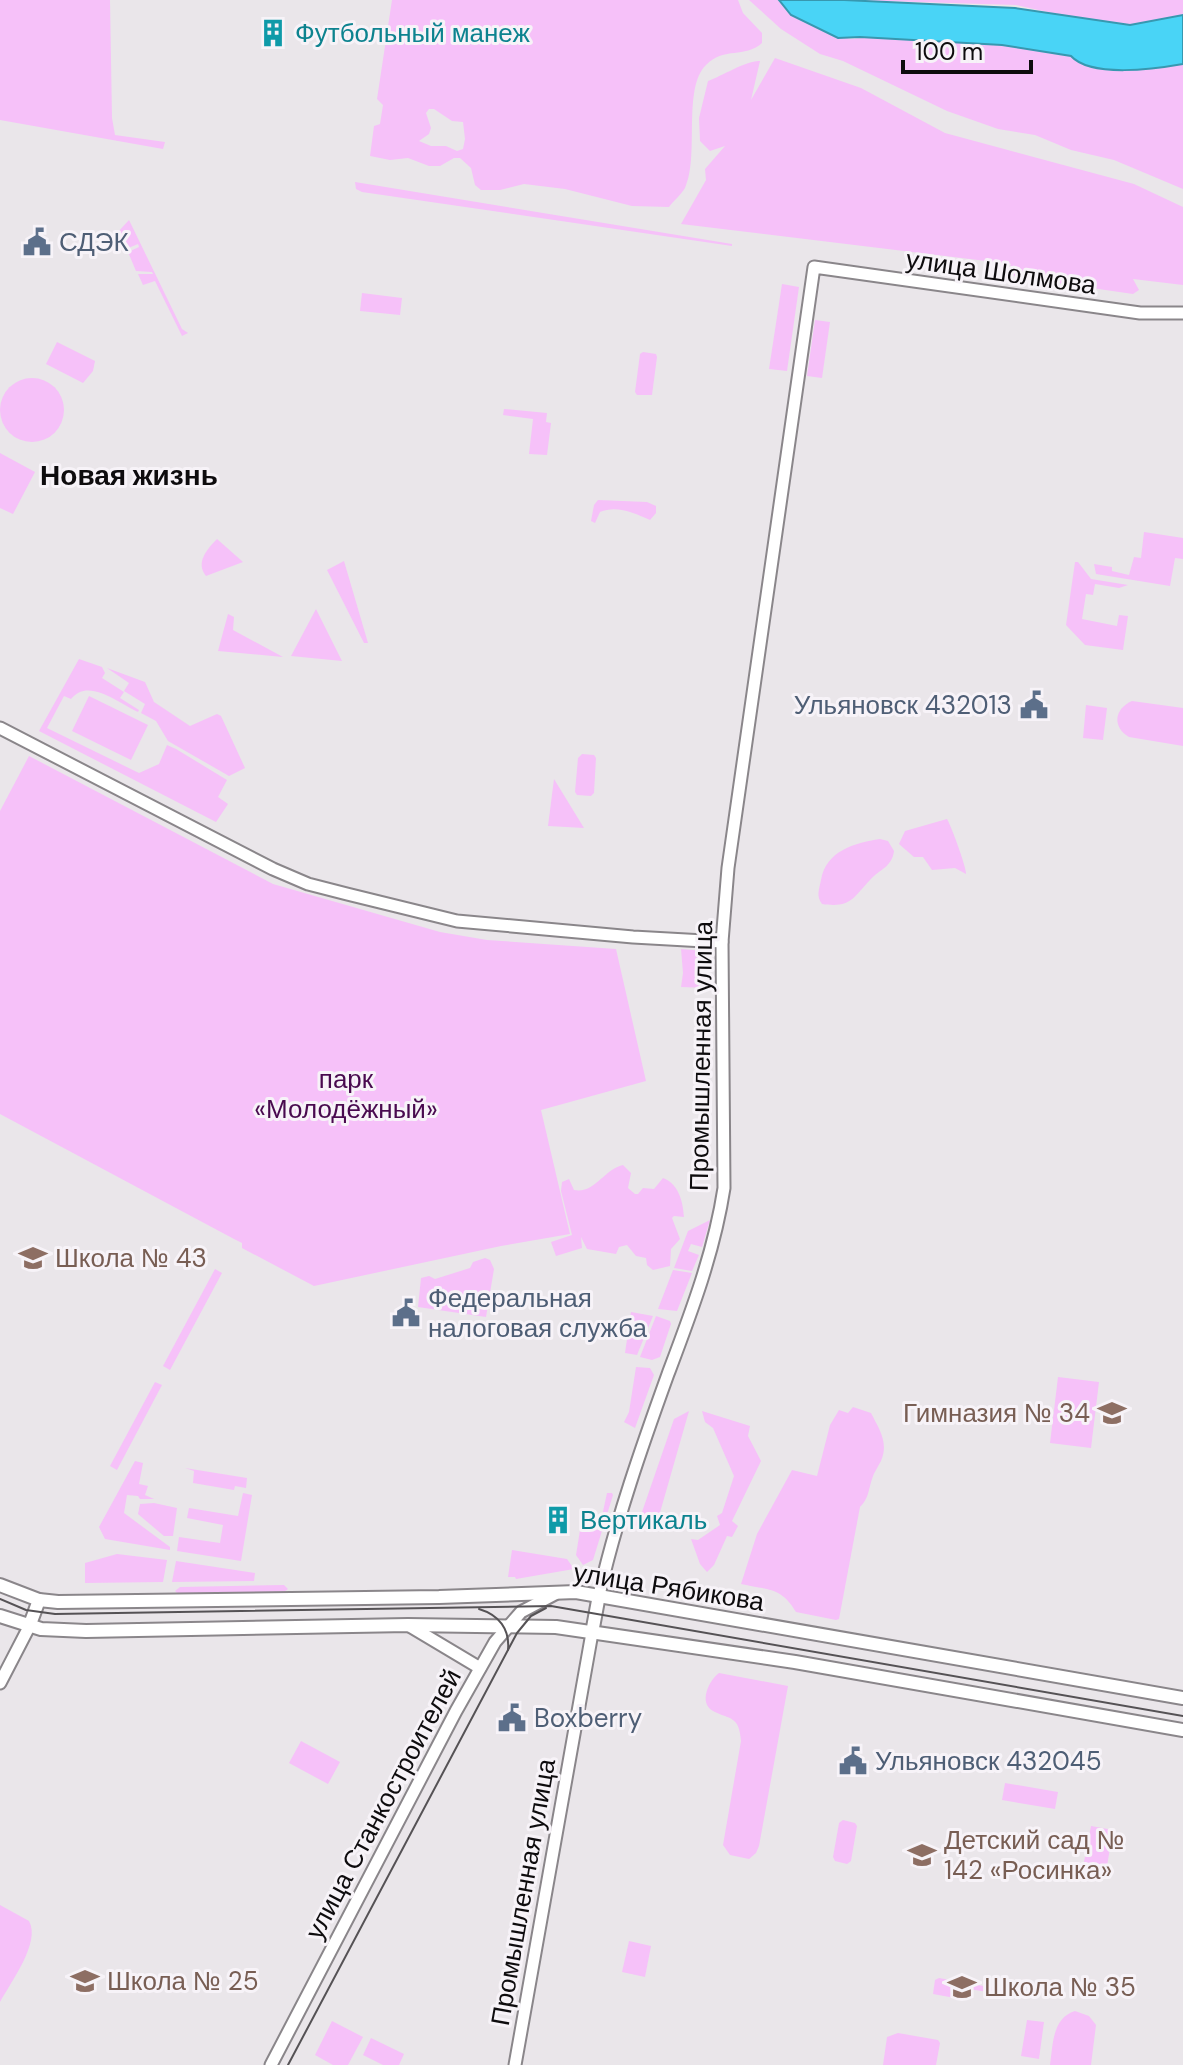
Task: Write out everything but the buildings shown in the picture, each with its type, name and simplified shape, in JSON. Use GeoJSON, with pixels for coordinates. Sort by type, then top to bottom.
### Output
{"type":"FeatureCollection","features":[{"type":"Feature","properties":{"kind":"main road","name":"улица Рябикова"},"geometry":{"type":"LineString","coordinates":[[0,1585],[39,1600],[65,1602],[429,1598],[563,1592],[599,1595],[1183,1698]]}},
{"type":"Feature","properties":{"kind":"main road","name":"Промышленная улица"},"geometry":{"type":"LineString","coordinates":[[592,1633],[599,1595]]}},
{"type":"Feature","properties":{"kind":"main road"},"geometry":{"type":"LineString","coordinates":[[29,1627],[39,1600]]}},
{"type":"Feature","properties":{"kind":"main road"},"geometry":{"type":"LineString","coordinates":[[0,1616],[29,1627],[86,1631],[510,1624],[556,1627],[795,1662],[1183,1730]]}},
{"type":"Feature","properties":{"kind":"street","name":"улица Шолмова"},"geometry":{"type":"LineString","coordinates":[[814,267],[1140,313],[1183,313]]}},
{"type":"Feature","properties":{"kind":"street","name":"Промышленная улица"},"geometry":{"type":"LineString","coordinates":[[599,1595],[628,1491],[701,1287],[720,1212],[724,1175],[722,942],[732,840],[814,267]]}},
{"type":"Feature","properties":{"kind":"street"},"geometry":{"type":"LineString","coordinates":[[0,728],[264,865],[308,884],[457,921],[722,942]]}},
{"type":"Feature","properties":{"kind":"street","name":"улица Станкостроителей"},"geometry":{"type":"LineString","coordinates":[[271,2065],[480,1668],[510,1624],[528,1606],[563,1592]]}},
{"type":"Feature","properties":{"kind":"street"},"geometry":{"type":"LineString","coordinates":[[408,1625],[480,1668]]}},
{"type":"Feature","properties":{"kind":"street"},"geometry":{"type":"LineString","coordinates":[[0,1683],[29,1627]]}},
{"type":"Feature","properties":{"kind":"street","name":"Промышленная улица"},"geometry":{"type":"LineString","coordinates":[[515,2065],[592,1633]]}},
{"type":"Feature","properties":{"kind":"green space"},"geometry":{"type":"Polygon","coordinates":[[[0,0],[110,0],[115,135],[165,142],[163,149],[0,120],[0,0]]]}},
{"type":"Feature","properties":{"kind":"green space"},"geometry":{"type":"Polygon","coordinates":[[[392,0],[738,0],[743,13],[762,33],[762,43],[755,48],[713,59],[699,76],[693,106],[689,175],[685,188],[669,207],[632,206],[565,189],[524,184],[500,190],[481,190],[475,185],[471,168],[460,158],[440,166],[429,166],[408,158],[390,160],[370,156],[374,126],[380,124],[383,105],[377,99],[392,0]],[[434,109],[426,113],[431,128],[429,134],[419,141],[457,151],[463,149],[463,122],[452,121],[434,109]]]}},
{"type":"Feature","properties":{"kind":"green space"},"geometry":{"type":"Polygon","coordinates":[[[749,0],[778,0],[817,26],[850,39],[899,35],[1183,60],[1183,189],[1114,160],[1071,150],[1035,135],[998,129],[947,111],[843,61],[820,54],[781,29],[749,0]]]}},
{"type":"Feature","properties":{"kind":"green space"},"geometry":{"type":"Polygon","coordinates":[[[851,0],[1183,0],[1183,18],[1124,29],[1016,5],[851,0]]]}},
{"type":"Feature","properties":{"kind":"green space"},"geometry":{"type":"Polygon","coordinates":[[[775,58],[861,88],[945,133],[1134,184],[1183,207],[1183,285],[1133,279],[1139,290],[1133,294],[1016,277],[1008,272],[1011,264],[681,224],[706,180],[705,169],[725,146],[710,151],[700,141],[699,118],[708,81],[760,61],[751,100],[775,58]]]}},
{"type":"Feature","properties":{"kind":"green space"},"geometry":{"type":"Polygon","coordinates":[[[355,182],[732,246],[362,192],[356,189],[355,182]]]}},
{"type":"Feature","properties":{"kind":"green space"},"geometry":{"type":"Polygon","coordinates":[[[129,220],[182,329],[188,333],[182,336],[155,281],[143,285],[138,274],[152,272],[136,271],[128,252],[139,247],[138,244],[126,249],[118,232],[129,220]]]}},
{"type":"Feature","properties":{"kind":"green space"},"geometry":{"type":"Polygon","coordinates":[[[782,284],[799,287],[787,371],[769,369],[782,284]]]}},
{"type":"Feature","properties":{"kind":"green space"},"geometry":{"type":"Polygon","coordinates":[[[362,293],[402,298],[400,315],[360,311],[362,293]]]}},
{"type":"Feature","properties":{"kind":"green space"},"geometry":{"type":"Polygon","coordinates":[[[815,320],[830,322],[822,378],[807,376],[815,320]]]}},
{"type":"Feature","properties":{"kind":"green space"},"geometry":{"type":"Polygon","coordinates":[[[57,342],[95,361],[93,371],[83,383],[46,364],[57,342]]]}},
{"type":"Feature","properties":{"kind":"green space"},"geometry":{"type":"Polygon","coordinates":[[[640,354],[656,354],[657,357],[652,395],[637,395],[635,392],[640,354]]]}},
{"type":"Feature","properties":{"kind":"green space"},"geometry":{"type":"Polygon","coordinates":[[[32,378],[44,380],[55,387],[62,398],[62,422],[55,433],[44,440],[32,442],[20,440],[9,433],[2,422],[0,410],[2,398],[9,387],[20,380],[32,378]]]}},
{"type":"Feature","properties":{"kind":"green space"},"geometry":{"type":"Polygon","coordinates":[[[504,409],[547,413],[546,422],[551,423],[547,455],[529,454],[533,419],[503,415],[504,409]]]}},
{"type":"Feature","properties":{"kind":"green space"},"geometry":{"type":"Polygon","coordinates":[[[0,453],[35,472],[13,514],[0,508],[0,453]]]}},
{"type":"Feature","properties":{"kind":"green space"},"geometry":{"type":"Polygon","coordinates":[[[598,500],[647,502],[656,506],[656,513],[650,520],[625,511],[606,510],[600,512],[595,523],[591,521],[598,500]]]}},
{"type":"Feature","properties":{"kind":"green space"},"geometry":{"type":"Polygon","coordinates":[[[1144,532],[1183,538],[1183,559],[1175,558],[1170,586],[1096,574],[1094,564],[1112,567],[1112,571],[1129,575],[1134,557],[1141,558],[1144,532]]]}},
{"type":"Feature","properties":{"kind":"green space"},"geometry":{"type":"Polygon","coordinates":[[[217,539],[243,562],[206,576],[202,561],[217,539]]]}},
{"type":"Feature","properties":{"kind":"green space"},"geometry":{"type":"Polygon","coordinates":[[[344,561],[368,643],[364,643],[327,570],[344,561]]]}},
{"type":"Feature","properties":{"kind":"green space"},"geometry":{"type":"Polygon","coordinates":[[[1075,562],[1091,579],[1128,585],[1119,588],[1095,584],[1093,595],[1086,594],[1082,619],[1117,626],[1119,615],[1128,616],[1123,650],[1085,645],[1066,625],[1075,562]]]}},
{"type":"Feature","properties":{"kind":"green space"},"geometry":{"type":"Polygon","coordinates":[[[316,609],[342,661],[291,656],[316,609]]]}},
{"type":"Feature","properties":{"kind":"green space"},"geometry":{"type":"Polygon","coordinates":[[[228,614],[234,617],[233,630],[283,657],[218,651],[228,614]]]}},
{"type":"Feature","properties":{"kind":"green space"},"geometry":{"type":"Polygon","coordinates":[[[79,659],[102,667],[105,673],[102,678],[124,692],[120,698],[139,710],[104,694],[86,690],[71,699],[64,696],[47,728],[139,773],[159,764],[167,745],[176,749],[227,780],[218,797],[228,804],[216,822],[39,731],[79,659]]]}},
{"type":"Feature","properties":{"kind":"green space"},"geometry":{"type":"Polygon","coordinates":[[[107,668],[145,682],[154,702],[190,726],[217,714],[221,716],[245,768],[229,776],[168,741],[156,721],[141,713],[145,704],[124,691],[129,683],[107,668]]]}},
{"type":"Feature","properties":{"kind":"green space"},"geometry":{"type":"Polygon","coordinates":[[[89,696],[148,725],[131,760],[72,731],[89,696]]]}},
{"type":"Feature","properties":{"kind":"green space"},"geometry":{"type":"Polygon","coordinates":[[[1132,701],[1183,708],[1183,746],[1129,737],[1124,733],[1117,718],[1126,704],[1132,701]]]}},
{"type":"Feature","properties":{"kind":"green space"},"geometry":{"type":"Polygon","coordinates":[[[1086,705],[1107,708],[1103,740],[1083,738],[1086,705]]]}},
{"type":"Feature","properties":{"kind":"green space"},"geometry":{"type":"Polygon","coordinates":[[[582,754],[596,758],[594,793],[591,796],[577,795],[575,792],[578,758],[582,754]]]}},
{"type":"Feature","properties":{"kind":"green space","name":"парк «Молодёжный»"},"geometry":{"type":"Polygon","coordinates":[[[29,756],[273,884],[440,932],[487,940],[616,949],[646,1081],[541,1110],[570,1234],[314,1286],[242,1248],[242,1243],[0,1114],[0,811],[29,756]]]}},
{"type":"Feature","properties":{"kind":"green space"},"geometry":{"type":"Polygon","coordinates":[[[554,779],[584,828],[548,826],[554,779]]]}},
{"type":"Feature","properties":{"kind":"green space"},"geometry":{"type":"Polygon","coordinates":[[[947,819],[966,874],[955,868],[932,870],[923,857],[914,857],[899,844],[905,831],[947,819]]]}},
{"type":"Feature","properties":{"kind":"green space"},"geometry":{"type":"Polygon","coordinates":[[[880,839],[888,841],[894,851],[888,864],[855,897],[845,903],[822,904],[819,890],[824,870],[835,855],[851,846],[880,839]]]}},
{"type":"Feature","properties":{"kind":"green space"},"geometry":{"type":"Polygon","coordinates":[[[681,949],[709,954],[709,988],[681,987],[681,949]]]}},
{"type":"Feature","properties":{"kind":"green space"},"geometry":{"type":"Polygon","coordinates":[[[623,1165],[631,1173],[628,1188],[635,1194],[643,1188],[654,1189],[663,1178],[679,1194],[684,1217],[672,1218],[680,1239],[671,1249],[670,1266],[653,1270],[647,1265],[646,1258],[636,1256],[627,1245],[619,1247],[616,1254],[587,1249],[581,1237],[582,1248],[556,1256],[551,1242],[572,1235],[561,1191],[562,1182],[569,1179],[574,1190],[581,1190],[623,1165]]]}},
{"type":"Feature","properties":{"kind":"green space"},"geometry":{"type":"Polygon","coordinates":[[[710,1220],[702,1247],[691,1244],[688,1251],[699,1255],[692,1271],[674,1268],[688,1231],[710,1220]]]}},
{"type":"Feature","properties":{"kind":"green space"},"geometry":{"type":"Polygon","coordinates":[[[485,1258],[490,1260],[494,1269],[486,1317],[418,1307],[421,1278],[429,1276],[435,1279],[470,1268],[473,1262],[485,1258]]]}},
{"type":"Feature","properties":{"kind":"green space"},"geometry":{"type":"Polygon","coordinates":[[[215,1269],[222,1273],[170,1370],[163,1366],[215,1269]]]}},
{"type":"Feature","properties":{"kind":"green space"},"geometry":{"type":"Polygon","coordinates":[[[673,1270],[692,1273],[677,1311],[658,1309],[673,1270]]]}},
{"type":"Feature","properties":{"kind":"green space"},"geometry":{"type":"Polygon","coordinates":[[[631,1312],[653,1316],[637,1355],[625,1353],[631,1312]]]}},
{"type":"Feature","properties":{"kind":"green space"},"geometry":{"type":"Polygon","coordinates":[[[656,1316],[671,1324],[660,1357],[652,1360],[640,1357],[656,1316]]]}},
{"type":"Feature","properties":{"kind":"green space"},"geometry":{"type":"Polygon","coordinates":[[[636,1367],[650,1368],[654,1375],[635,1428],[624,1422],[629,1412],[636,1367]]]}},
{"type":"Feature","properties":{"kind":"green space"},"geometry":{"type":"Polygon","coordinates":[[[1058,1377],[1099,1382],[1091,1448],[1050,1443],[1058,1377]]]}},
{"type":"Feature","properties":{"kind":"green space"},"geometry":{"type":"Polygon","coordinates":[[[155,1382],[162,1385],[117,1470],[110,1466],[155,1382]]]}},
{"type":"Feature","properties":{"kind":"green space"},"geometry":{"type":"Polygon","coordinates":[[[853,1407],[871,1413],[884,1448],[867,1497],[860,1507],[839,1619],[836,1620],[796,1612],[779,1593],[741,1584],[757,1534],[792,1470],[817,1476],[830,1425],[839,1410],[848,1413],[853,1407]]]}},
{"type":"Feature","properties":{"kind":"green space"},"geometry":{"type":"Polygon","coordinates":[[[689,1411],[657,1523],[634,1526],[642,1512],[674,1419],[689,1411]]]}},
{"type":"Feature","properties":{"kind":"green space"},"geometry":{"type":"Polygon","coordinates":[[[702,1411],[750,1426],[748,1436],[761,1461],[732,1521],[738,1526],[732,1537],[727,1536],[714,1565],[707,1572],[700,1564],[691,1539],[698,1540],[720,1525],[717,1516],[722,1513],[734,1476],[702,1411]]]}},
{"type":"Feature","properties":{"kind":"green space"},"geometry":{"type":"Polygon","coordinates":[[[135,1461],[143,1463],[139,1484],[148,1486],[145,1495],[154,1499],[127,1495],[124,1513],[170,1550],[105,1539],[99,1527],[135,1461]]]}},
{"type":"Feature","properties":{"kind":"green space"},"geometry":{"type":"Polygon","coordinates":[[[185,1468],[247,1478],[246,1488],[235,1486],[234,1490],[193,1483],[194,1471],[185,1468]]]}},
{"type":"Feature","properties":{"kind":"green space"},"geometry":{"type":"Polygon","coordinates":[[[243,1493],[252,1495],[241,1561],[177,1551],[179,1537],[220,1543],[223,1525],[187,1518],[189,1508],[238,1516],[243,1493]]]}},
{"type":"Feature","properties":{"kind":"green space"},"geometry":{"type":"Polygon","coordinates":[[[607,1493],[613,1495],[593,1560],[583,1565],[576,1555],[581,1524],[585,1524],[585,1528],[599,1530],[607,1493]]]}},
{"type":"Feature","properties":{"kind":"green space"},"geometry":{"type":"Polygon","coordinates":[[[154,1503],[177,1508],[173,1536],[164,1536],[138,1514],[140,1504],[154,1503]]]}},
{"type":"Feature","properties":{"kind":"green space"},"geometry":{"type":"Polygon","coordinates":[[[512,1550],[567,1559],[574,1569],[516,1579],[508,1577],[512,1550]]]}},
{"type":"Feature","properties":{"kind":"green space"},"geometry":{"type":"Polygon","coordinates":[[[117,1554],[167,1560],[163,1582],[85,1583],[85,1563],[117,1554]]]}},
{"type":"Feature","properties":{"kind":"green space"},"geometry":{"type":"Polygon","coordinates":[[[176,1561],[255,1573],[254,1581],[172,1582],[176,1561]]]}},
{"type":"Feature","properties":{"kind":"green space"},"geometry":{"type":"Polygon","coordinates":[[[284,1585],[288,1589],[284,1592],[178,1594],[175,1591],[180,1587],[284,1585]]]}},
{"type":"Feature","properties":{"kind":"green space"},"geometry":{"type":"Polygon","coordinates":[[[719,1673],[788,1686],[759,1846],[749,1859],[730,1855],[723,1845],[741,1741],[736,1722],[713,1711],[706,1703],[709,1686],[719,1673]]]}},
{"type":"Feature","properties":{"kind":"green space"},"geometry":{"type":"Polygon","coordinates":[[[301,1741],[340,1762],[328,1784],[289,1763],[301,1741]]]}},
{"type":"Feature","properties":{"kind":"green space"},"geometry":{"type":"Polygon","coordinates":[[[1005,1783],[1058,1792],[1055,1809],[1002,1800],[1005,1783]]]}},
{"type":"Feature","properties":{"kind":"green space"},"geometry":{"type":"Polygon","coordinates":[[[843,1820],[857,1826],[851,1861],[847,1864],[835,1861],[833,1857],[839,1823],[843,1820]]]}},
{"type":"Feature","properties":{"kind":"green space"},"geometry":{"type":"Polygon","coordinates":[[[1091,1826],[1113,1830],[1107,1866],[1084,1862],[1091,1826]]]}},
{"type":"Feature","properties":{"kind":"green space"},"geometry":{"type":"Polygon","coordinates":[[[0,1905],[29,1921],[32,1930],[28,1951],[0,2002],[0,1905]]]}},
{"type":"Feature","properties":{"kind":"green space"},"geometry":{"type":"Polygon","coordinates":[[[629,1941],[651,1946],[645,1977],[622,1972],[629,1941]]]}},
{"type":"Feature","properties":{"kind":"green space"},"geometry":{"type":"Polygon","coordinates":[[[939,1978],[1011,1991],[1013,1996],[969,1989],[966,2000],[933,1994],[935,1980],[939,1978]]]}},
{"type":"Feature","properties":{"kind":"green space"},"geometry":{"type":"Polygon","coordinates":[[[1075,2011],[1089,2016],[1096,2025],[1091,2065],[1050,2065],[1058,2026],[1075,2011]]]}},
{"type":"Feature","properties":{"kind":"green space"},"geometry":{"type":"Polygon","coordinates":[[[1027,2020],[1044,2022],[1039,2059],[1021,2056],[1027,2020]]]}},
{"type":"Feature","properties":{"kind":"green space"},"geometry":{"type":"Polygon","coordinates":[[[332,2021],[363,2037],[348,2065],[333,2065],[315,2055],[332,2021]]]}},
{"type":"Feature","properties":{"kind":"green space"},"geometry":{"type":"Polygon","coordinates":[[[898,2033],[938,2040],[936,2065],[883,2065],[887,2037],[898,2033]]]}},
{"type":"Feature","properties":{"kind":"green space"},"geometry":{"type":"Polygon","coordinates":[[[371,2038],[404,2054],[399,2065],[383,2065],[363,2055],[371,2038]]]}},
{"type":"Feature","properties":{"kind":"water"},"geometry":{"type":"Polygon","coordinates":[[[779,0],[1015,8],[1130,25],[1183,15],[1183,64],[1108,70],[1080,63],[1071,56],[1002,45],[838,38],[791,15],[779,0]]]}},
{"type":"Feature","properties":{"kind":"tram line"},"geometry":{"type":"LineString","coordinates":[[0,1599],[26,1610],[55,1614],[551,1606],[1183,1716]]}},
{"type":"Feature","properties":{"kind":"tram line"},"geometry":{"type":"LineString","coordinates":[[288,2065],[517,1633],[531,1616],[546,1608]]}},
{"type":"Feature","properties":{"kind":"tram line"},"geometry":{"type":"LineString","coordinates":[[479,1609],[502,1624],[508,1650]]}},
{"type":"Feature","properties":{"kind":"place","name":"Футбольный манеж"},"geometry":{"type":"Point","coordinates":[273,33]}},
{"type":"Feature","properties":{"kind":"place","name":"СДЭК"},"geometry":{"type":"Point","coordinates":[37,242]}},
{"type":"Feature","properties":{"kind":"place","name":"Ульяновск 432013"},"geometry":{"type":"Point","coordinates":[1034,705]}},
{"type":"Feature","properties":{"kind":"place","name":"Школа № 43"},"geometry":{"type":"Point","coordinates":[33,1258]}},
{"type":"Feature","properties":{"kind":"place","name":"Федеральная налоговая служба"},"geometry":{"type":"Point","coordinates":[406,1313]}},
{"type":"Feature","properties":{"kind":"place","name":"Гимназия № 34"},"geometry":{"type":"Point","coordinates":[1112,1413]}},
{"type":"Feature","properties":{"kind":"place","name":"Вертикаль"},"geometry":{"type":"Point","coordinates":[558,1520]}},
{"type":"Feature","properties":{"kind":"place","name":"Boxberry"},"geometry":{"type":"Point","coordinates":[512,1718]}},
{"type":"Feature","properties":{"kind":"place","name":"Ульяновск 432045"},"geometry":{"type":"Point","coordinates":[853,1761]}},
{"type":"Feature","properties":{"kind":"place","name":"Детский сад № 142 «Росинка»"},"geometry":{"type":"Point","coordinates":[922,1855]}},
{"type":"Feature","properties":{"kind":"place","name":"Школа № 25"},"geometry":{"type":"Point","coordinates":[85,1981]}},
{"type":"Feature","properties":{"kind":"place","name":"Школа № 35"},"geometry":{"type":"Point","coordinates":[962,1987]}},
{"type":"Feature","properties":{"kind":"district","name":"Новая жизнь"},"geometry":{"type":"Point","coordinates":[129,475]}}]}
